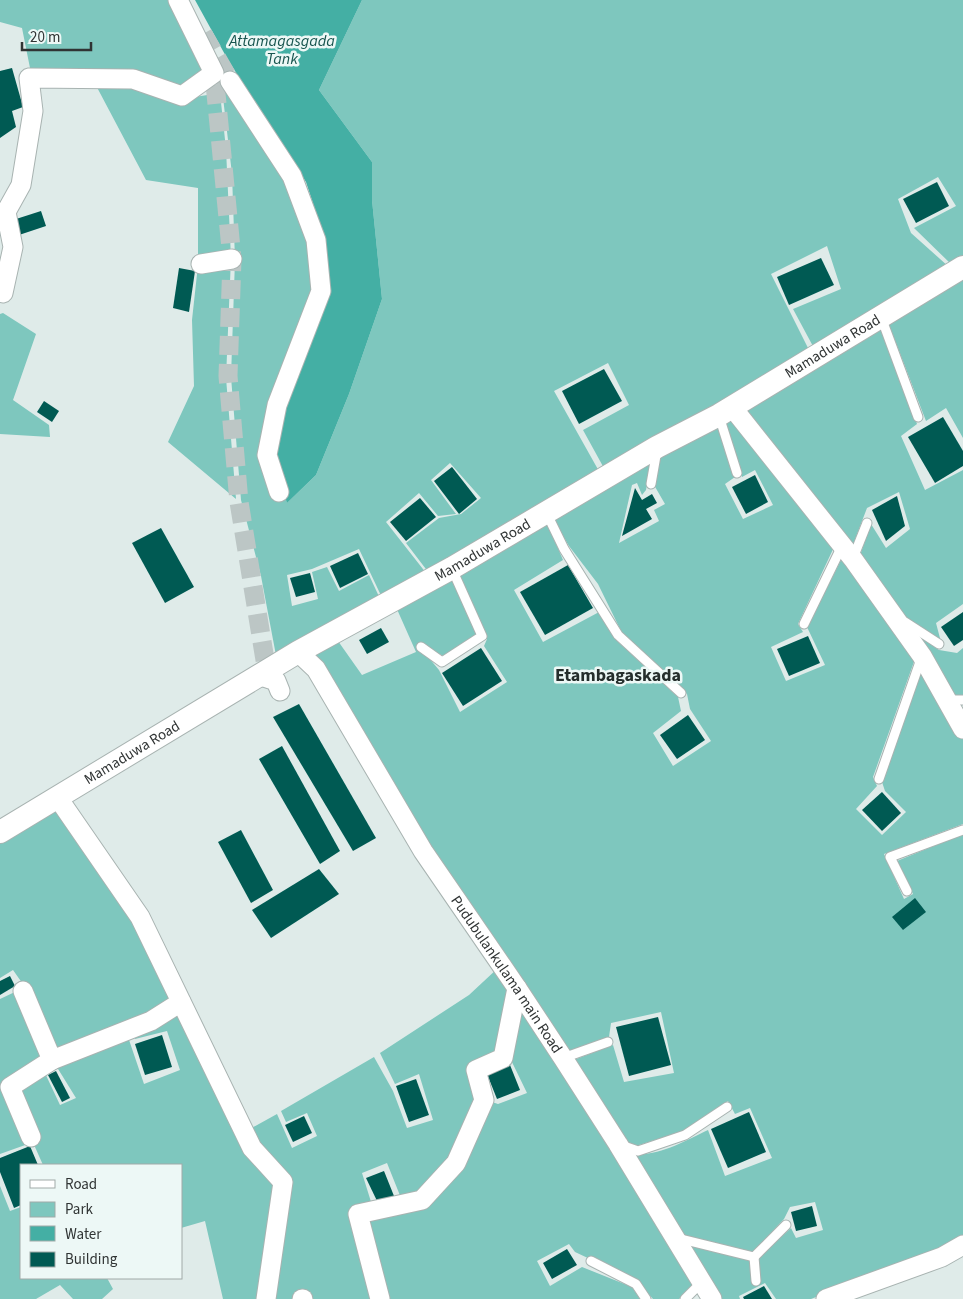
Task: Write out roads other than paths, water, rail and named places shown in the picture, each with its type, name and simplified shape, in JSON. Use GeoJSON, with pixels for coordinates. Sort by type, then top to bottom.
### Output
{"type":"FeatureCollection","features":[{"type":"Feature","properties":{"kind":"street"},"geometry":{"type":"LineString","coordinates":[[0,291],[3,293],[13,247],[6,212],[21,185],[34,111],[29,78],[133,79],[182,96],[214,73],[178,0]]}},
{"type":"Feature","properties":{"kind":"street"},"geometry":{"type":"LineString","coordinates":[[230,81],[292,176],[316,240],[321,291],[277,405],[267,455],[279,492]]}},
{"type":"Feature","properties":{"kind":"street"},"geometry":{"type":"LineString","coordinates":[[201,264],[232,259]]}},
{"type":"Feature","properties":{"kind":"street","name":"Mamaduwa Road"},"geometry":{"type":"LineString","coordinates":[[0,832],[298,652],[452,568],[657,447],[725,411],[963,267]]}},
{"type":"Feature","properties":{"kind":"street"},"geometry":{"type":"LineString","coordinates":[[725,411],[848,552],[955,700],[963,729]]}},
{"type":"Feature","properties":{"kind":"street","name":"Pudubulankulama main Road"},"geometry":{"type":"LineString","coordinates":[[298,652],[316,668],[423,851],[563,1058],[618,1144],[712,1299]]}},
{"type":"Feature","properties":{"kind":"street"},"geometry":{"type":"LineString","coordinates":[[261,676],[276,681],[280,691]]}},
{"type":"Feature","properties":{"kind":"street"},"geometry":{"type":"LineString","coordinates":[[58,798],[140,918],[252,1148],[283,1182],[266,1299]]}},
{"type":"Feature","properties":{"kind":"street"},"geometry":{"type":"LineString","coordinates":[[380,1299],[358,1214],[422,1200],[456,1163],[484,1100],[476,1070],[503,1058],[517,988]]}},
{"type":"Feature","properties":{"kind":"street"},"geometry":{"type":"LineString","coordinates":[[23,991],[52,1060]]}},
{"type":"Feature","properties":{"kind":"street"},"geometry":{"type":"LineString","coordinates":[[31,1137],[10,1087],[52,1060],[151,1021],[182,1002]]}},
{"type":"Feature","properties":{"kind":"street"},"geometry":{"type":"LineString","coordinates":[[826,1299],[942,1257],[963,1245]]}},
{"type":"Feature","properties":{"kind":"lane"},"geometry":{"type":"LineString","coordinates":[[881,316],[918,417]]}},
{"type":"Feature","properties":{"kind":"lane"},"geometry":{"type":"LineString","coordinates":[[725,411],[737,473]]}},
{"type":"Feature","properties":{"kind":"lane"},"geometry":{"type":"LineString","coordinates":[[651,484],[657,447]]}},
{"type":"Feature","properties":{"kind":"lane"},"geometry":{"type":"LineString","coordinates":[[546,511],[564,549],[618,635],[681,693]]}},
{"type":"Feature","properties":{"kind":"lane"},"geometry":{"type":"LineString","coordinates":[[804,624],[867,523]]}},
{"type":"Feature","properties":{"kind":"lane"},"geometry":{"type":"LineString","coordinates":[[421,647],[442,662],[482,636],[452,568]]}},
{"type":"Feature","properties":{"kind":"lane"},"geometry":{"type":"LineString","coordinates":[[892,614],[939,644]]}},
{"type":"Feature","properties":{"kind":"lane"},"geometry":{"type":"LineString","coordinates":[[879,779],[922,656]]}},
{"type":"Feature","properties":{"kind":"lane"},"geometry":{"type":"LineString","coordinates":[[907,891],[890,857],[963,830]]}},
{"type":"Feature","properties":{"kind":"lane"},"geometry":{"type":"LineString","coordinates":[[563,1058],[608,1042]]}},
{"type":"Feature","properties":{"kind":"lane"},"geometry":{"type":"LineString","coordinates":[[618,1144],[638,1151],[685,1136],[727,1107]]}},
{"type":"Feature","properties":{"kind":"lane"},"geometry":{"type":"LineString","coordinates":[[756,1281],[754,1257],[786,1225]]}},
{"type":"Feature","properties":{"kind":"lane"},"geometry":{"type":"LineString","coordinates":[[675,1238],[754,1257]]}},
{"type":"Feature","properties":{"kind":"lane"},"geometry":{"type":"LineString","coordinates":[[591,1261],[636,1284],[646,1299]]}},
{"type":"Feature","properties":{"kind":"lane"},"geometry":{"type":"LineString","coordinates":[[685,1299],[702,1282]]}},
{"type":"Feature","properties":{"kind":"water","name":"Attamagasgada Tank"},"geometry":{"type":"Polygon","coordinates":[[[195,0],[362,0],[319,90],[372,162],[372,200],[382,299],[349,394],[316,475],[287,503],[271,453],[325,240],[306,182],[228,60],[195,0]]]}},
{"type":"Feature","properties":{"kind":"tunnel"},"geometry":{"type":"LineString","coordinates":[[203,34],[230,81],[214,73],[232,259],[228,376],[239,502],[267,672]]}},
{"type":"Feature","properties":{"kind":"district","name":"Etambagaskada"},"geometry":{"type":"Point","coordinates":[618,675]}}]}
